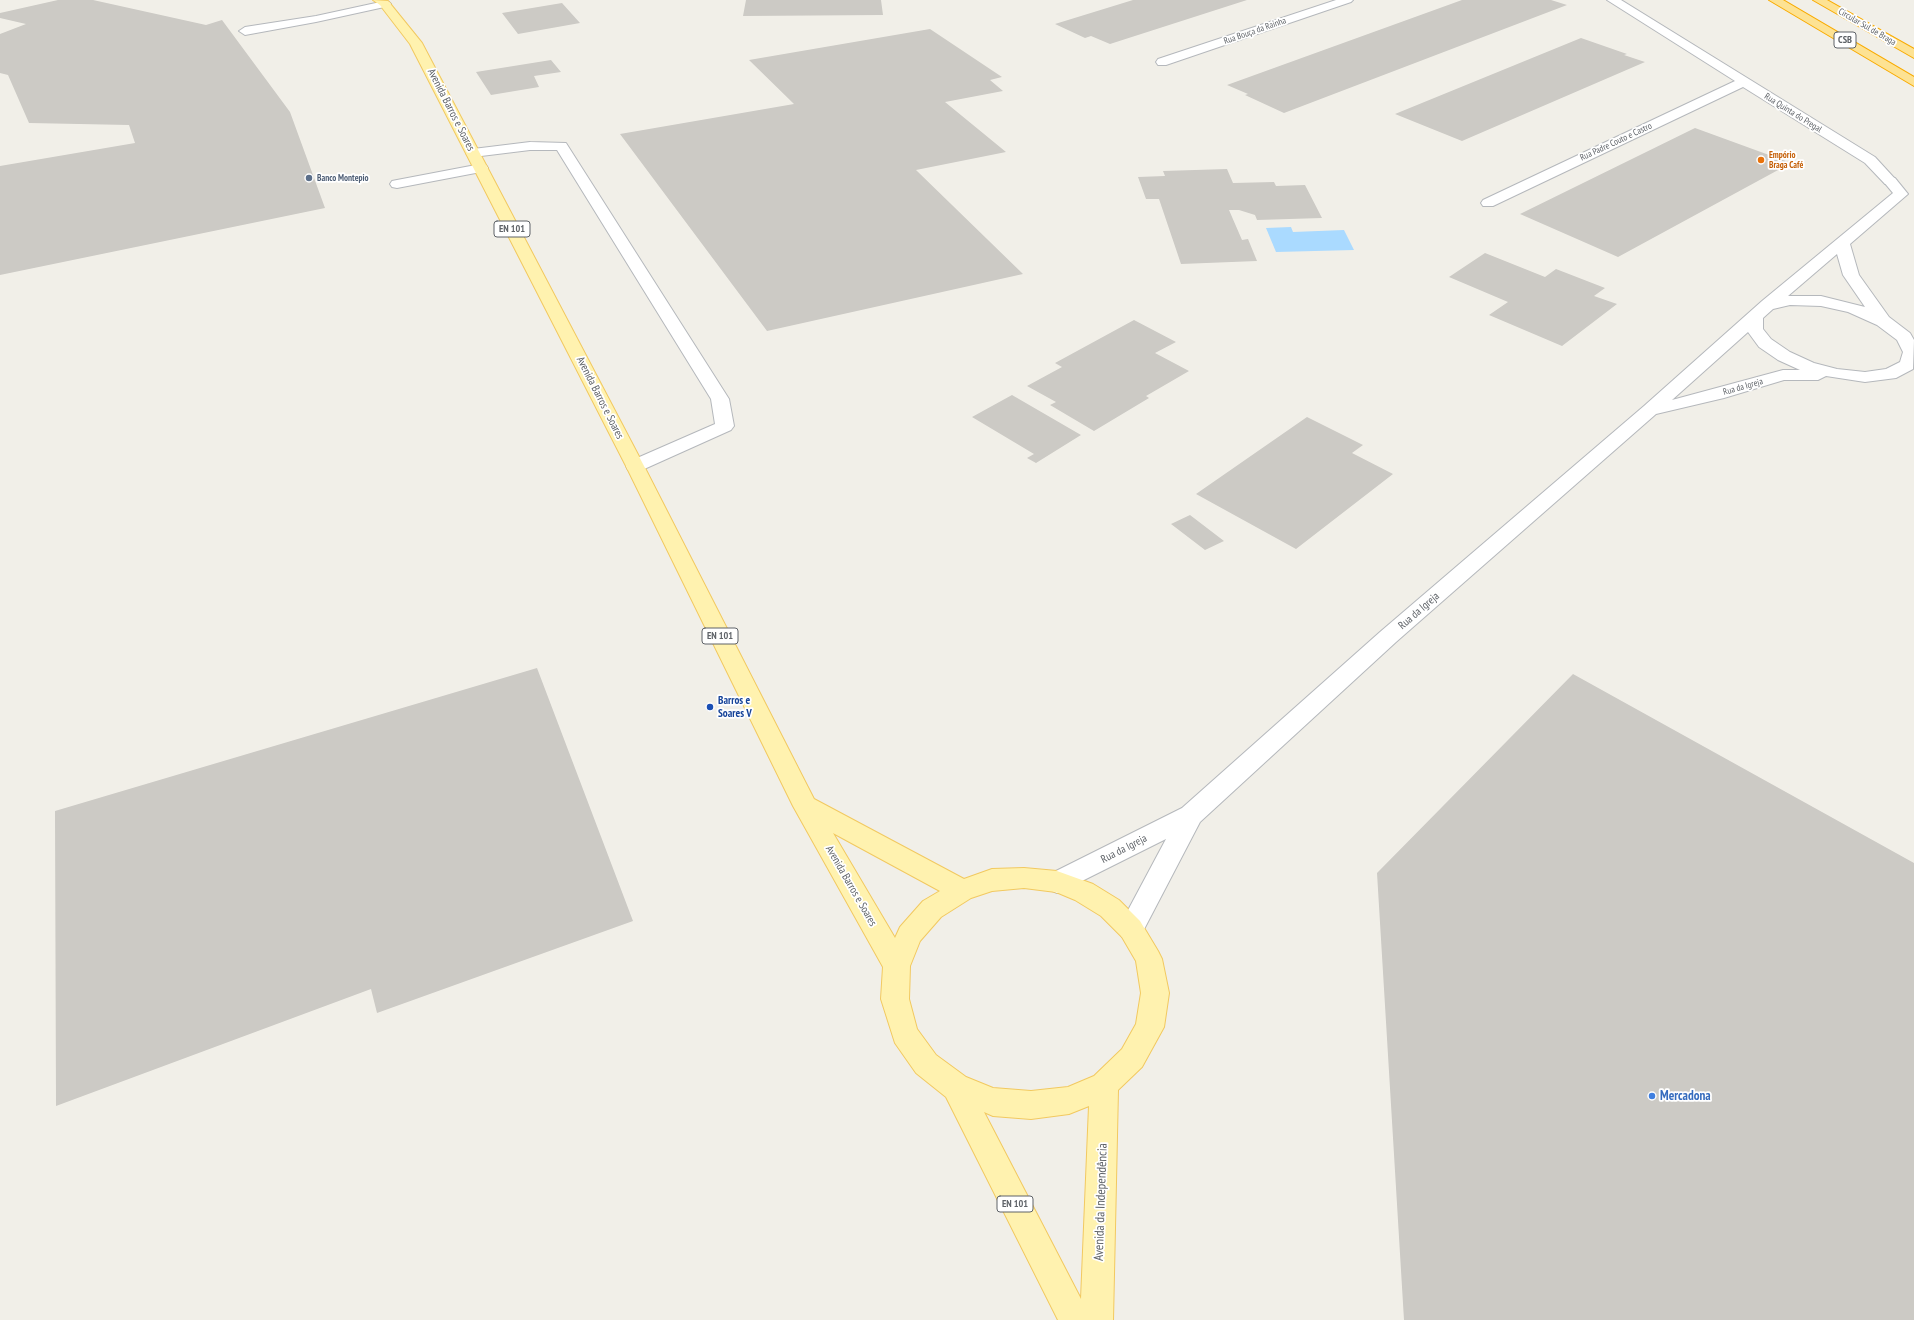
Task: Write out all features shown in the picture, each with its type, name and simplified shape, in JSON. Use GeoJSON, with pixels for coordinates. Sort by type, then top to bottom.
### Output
{"type":"FeatureCollection","features":[{"type":"Feature","properties":{"kind":"highway","name":"CSB"},"geometry":{"type":"LineString","coordinates":[[1775,0],[1914,82]]}},
{"type":"Feature","properties":{"kind":"highway","name":"Circular Sul de Braga"},"geometry":{"type":"LineString","coordinates":[[1819,0],[1914,54]]}},
{"type":"Feature","properties":{"kind":"main road","name":"Avenida Barros e Soares"},"geometry":{"type":"LineString","coordinates":[[382,2],[416,43],[634,466],[805,806],[897,966]]}},
{"type":"Feature","properties":{"kind":"main road"},"geometry":{"type":"LineString","coordinates":[[805,806],[962,890]]}},
{"type":"Feature","properties":{"kind":"main road"},"geometry":{"type":"LineString","coordinates":[[1024,878],[1057,882],[1084,892],[1110,908],[1131,929],[1148,959],[1151,972],[1155,993],[1150,1027],[1132,1058],[1104,1085],[1069,1100],[1031,1106],[993,1102],[956,1087],[926,1064],[905,1034],[895,999],[897,966],[909,935],[932,909],[962,890],[999,879],[1024,878]]}},
{"type":"Feature","properties":{"kind":"main road","name":"Avenida da Independência"},"geometry":{"type":"LineString","coordinates":[[1097,1320],[1104,1085]]}},
{"type":"Feature","properties":{"kind":"main road","name":"EN 101"},"geometry":{"type":"LineString","coordinates":[[956,1087],[1075,1320]]}},
{"type":"Feature","properties":{"kind":"street","name":"Rua Bouça da Rainha"},"geometry":{"type":"LineString","coordinates":[[1162,62],[1347,0]]}},
{"type":"Feature","properties":{"kind":"street","name":"Rua Quinta do Pregal"},"geometry":{"type":"LineString","coordinates":[[1613,0],[1870,160],[1901,194],[1761,311]]}},
{"type":"Feature","properties":{"kind":"street"},"geometry":{"type":"LineString","coordinates":[[245,31],[316,19],[382,2]]}},
{"type":"Feature","properties":{"kind":"street","name":"Rua Padre Couto e Castro"},"geometry":{"type":"LineString","coordinates":[[1488,203],[1743,82]]}},
{"type":"Feature","properties":{"kind":"street"},"geometry":{"type":"LineString","coordinates":[[473,153],[530,146],[561,146],[720,399],[725,426],[634,466]]}},
{"type":"Feature","properties":{"kind":"street"},"geometry":{"type":"LineString","coordinates":[[397,184],[481,168]]}},
{"type":"Feature","properties":{"kind":"street"},"geometry":{"type":"LineString","coordinates":[[1842,243],[1851,275],[1883,321]]}},
{"type":"Feature","properties":{"kind":"street"},"geometry":{"type":"LineString","coordinates":[[1890,374],[1907,365],[1912,352],[1909,339],[1883,321],[1853,308],[1821,301],[1790,300],[1761,311],[1755,329],[1765,343],[1784,356],[1808,367],[1837,374],[1865,377],[1890,374],[1914,376]]}},
{"type":"Feature","properties":{"kind":"street","name":"Rua da Igreja"},"geometry":{"type":"LineString","coordinates":[[1057,882],[1191,815],[1394,632],[1650,410],[1761,311]]}},
{"type":"Feature","properties":{"kind":"street","name":"Rua da Igreja"},"geometry":{"type":"LineString","coordinates":[[1650,410],[1718,394],[1782,375],[1837,374]]}},
{"type":"Feature","properties":{"kind":"street","name":"Rua da Igreja"},"geometry":{"type":"LineString","coordinates":[[1131,929],[1191,815]]}},
{"type":"Feature","properties":{"kind":"water"},"geometry":{"type":"Polygon","coordinates":[[[1291,227],[1293,232],[1344,230],[1354,250],[1276,252],[1266,228],[1291,227]]]}},
{"type":"Feature","properties":{"kind":"building"},"geometry":{"type":"Polygon","coordinates":[[[58,0],[93,0],[206,25],[222,20],[290,112],[325,208],[0,275],[0,166],[135,143],[129,125],[29,123],[8,75],[0,73],[0,34],[26,24],[0,18],[0,13],[58,0]]]}},
{"type":"Feature","properties":{"kind":"building"},"geometry":{"type":"Polygon","coordinates":[[[746,0],[881,0],[883,15],[743,16],[746,0]]]}},
{"type":"Feature","properties":{"kind":"building"},"geometry":{"type":"Polygon","coordinates":[[[1133,0],[1247,0],[1110,44],[1091,36],[1085,38],[1055,24],[1133,0]]]}},
{"type":"Feature","properties":{"kind":"building"},"geometry":{"type":"Polygon","coordinates":[[[1462,0],[1551,0],[1567,5],[1284,113],[1227,85],[1462,0]]]}},
{"type":"Feature","properties":{"kind":"building"},"geometry":{"type":"Polygon","coordinates":[[[562,3],[580,23],[518,34],[502,13],[562,3]]]}},
{"type":"Feature","properties":{"kind":"building"},"geometry":{"type":"Polygon","coordinates":[[[930,29],[1002,77],[990,80],[1003,91],[945,102],[1006,152],[916,170],[1023,274],[767,331],[620,134],[794,104],[749,60],[930,29]]]}},
{"type":"Feature","properties":{"kind":"building"},"geometry":{"type":"Polygon","coordinates":[[[1581,38],[1645,62],[1462,141],[1395,114],[1581,38]]]}},
{"type":"Feature","properties":{"kind":"building"},"geometry":{"type":"Polygon","coordinates":[[[551,60],[561,72],[534,76],[539,87],[491,95],[476,72],[551,60]]]}},
{"type":"Feature","properties":{"kind":"building"},"geometry":{"type":"Polygon","coordinates":[[[1695,128],[1791,163],[1618,257],[1520,214],[1695,128]]]}},
{"type":"Feature","properties":{"kind":"building"},"geometry":{"type":"Polygon","coordinates":[[[1227,169],[1233,183],[1274,182],[1276,186],[1305,185],[1322,218],[1257,220],[1255,215],[1239,210],[1229,210],[1242,240],[1248,239],[1257,261],[1181,264],[1159,199],[1146,199],[1138,177],[1165,176],[1163,171],[1227,169]]]}},
{"type":"Feature","properties":{"kind":"building"},"geometry":{"type":"Polygon","coordinates":[[[1485,253],[1545,277],[1556,269],[1605,288],[1594,296],[1617,304],[1562,346],[1489,315],[1508,302],[1449,277],[1485,253]]]}},
{"type":"Feature","properties":{"kind":"building"},"geometry":{"type":"Polygon","coordinates":[[[1134,320],[1176,342],[1155,353],[1189,371],[1146,396],[1149,398],[1094,431],[1050,405],[1056,402],[1027,386],[1062,367],[1055,363],[1134,320]]]}},
{"type":"Feature","properties":{"kind":"building"},"geometry":{"type":"Polygon","coordinates":[[[1012,395],[1081,435],[1036,463],[1027,458],[1034,454],[972,417],[1012,395]]]}},
{"type":"Feature","properties":{"kind":"building"},"geometry":{"type":"Polygon","coordinates":[[[1307,417],[1363,445],[1352,453],[1393,474],[1296,549],[1196,494],[1307,417]]]}},
{"type":"Feature","properties":{"kind":"building"},"geometry":{"type":"Polygon","coordinates":[[[1190,515],[1224,541],[1205,550],[1171,524],[1190,515]]]}},
{"type":"Feature","properties":{"kind":"building"},"geometry":{"type":"Polygon","coordinates":[[[537,668],[633,921],[377,1013],[371,989],[56,1106],[55,811],[537,668]]]}},
{"type":"Feature","properties":{"kind":"building","name":"Mercadona"},"geometry":{"type":"Polygon","coordinates":[[[1573,674],[1914,863],[1914,1320],[1404,1320],[1377,873],[1573,674]]]}},
{"type":"Feature","properties":{"kind":"place","name":"Empório Braga Café"},"geometry":{"type":"Point","coordinates":[1761,160]}},
{"type":"Feature","properties":{"kind":"place","name":"Banco Montepio"},"geometry":{"type":"Point","coordinates":[309,178]}},
{"type":"Feature","properties":{"kind":"place","name":"Barros e Soares V"},"geometry":{"type":"Point","coordinates":[710,707]}},
{"type":"Feature","properties":{"kind":"place","name":"Mercadona"},"geometry":{"type":"Point","coordinates":[1652,1096]}}]}
